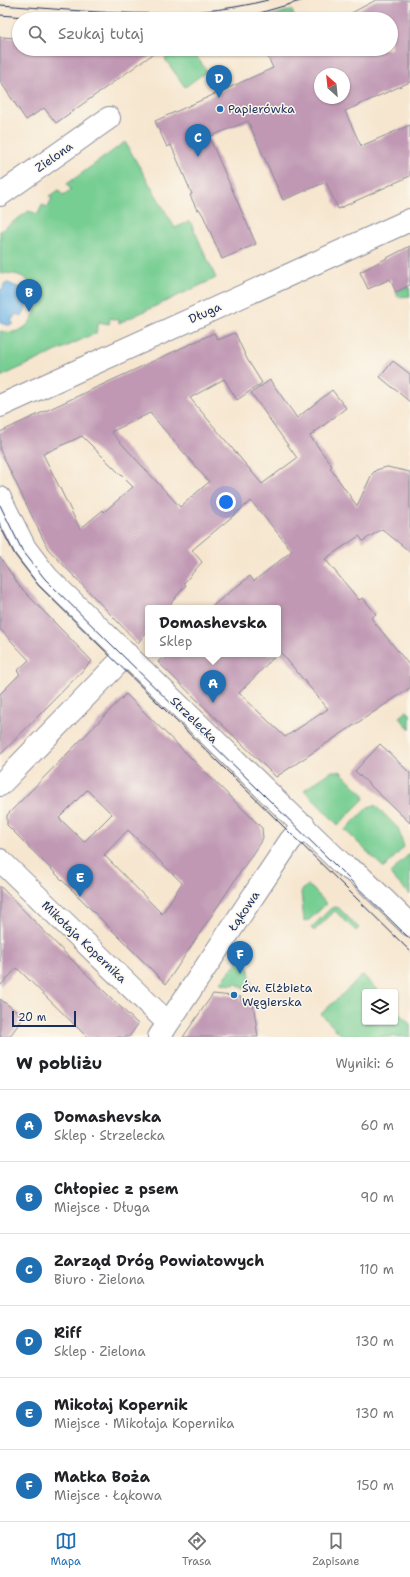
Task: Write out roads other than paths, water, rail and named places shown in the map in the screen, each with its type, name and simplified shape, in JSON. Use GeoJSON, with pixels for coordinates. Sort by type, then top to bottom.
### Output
{"type":"FeatureCollection","features":[{"type":"Feature","properties":{"kind":"street","name":"Zielona"},"geometry":{"type":"LineString","coordinates":[[0,195],[109,118]]}},
{"type":"Feature","properties":{"kind":"street","name":"Długa"},"geometry":{"type":"LineString","coordinates":[[0,406],[410,220]]}},
{"type":"Feature","properties":{"kind":"street","name":"Strzelecka"},"geometry":{"type":"LineString","coordinates":[[2,514],[42,571],[304,825],[343,865],[360,874],[410,925]]}},
{"type":"Feature","properties":{"kind":"street"},"geometry":{"type":"LineString","coordinates":[[0,785],[127,654]]}},
{"type":"Feature","properties":{"kind":"street","name":"Łąkowa"},"geometry":{"type":"LineString","coordinates":[[163,1030],[288,845],[304,825]]}},
{"type":"Feature","properties":{"kind":"street","name":"Mikołaja Kopernika"},"geometry":{"type":"LineString","coordinates":[[0,860],[163,1030]]}},
{"type":"Feature","properties":{"kind":"water"},"geometry":{"type":"Polygon","coordinates":[[[8,283],[22,289],[26,296],[27,303],[26,309],[22,316],[16,314],[11,321],[14,324],[8,325],[0,323],[0,290],[3,289],[4,284],[8,283]]]}},
{"type":"Feature","properties":{"kind":"tram line"},"geometry":{"type":"LineString","coordinates":[[185,12],[235,7],[268,0]]}},
{"type":"Feature","properties":{"kind":"tram line"},"geometry":{"type":"LineString","coordinates":[[263,12],[304,0]]}},
{"type":"Feature","properties":{"kind":"tram line"},"geometry":{"type":"LineString","coordinates":[[0,5],[101,12]]}},
{"type":"Feature","properties":{"kind":"tram line"},"geometry":{"type":"LineString","coordinates":[[0,15],[12,16]]}},
{"type":"Feature","properties":{"kind":"tram line"},"geometry":{"type":"LineString","coordinates":[[0,505],[22,550],[45,579],[410,939]]}},
{"type":"Feature","properties":{"kind":"tram line"},"geometry":{"type":"LineString","coordinates":[[0,526],[15,555],[39,586],[410,951]]}},
{"type":"Feature","properties":{"kind":"place","name":"Riff"},"geometry":{"type":"Point","coordinates":[219,98]}},
{"type":"Feature","properties":{"kind":"place","name":"Papierówka"},"geometry":{"type":"Point","coordinates":[220,109]}},
{"type":"Feature","properties":{"kind":"place","name":"Zarząd Dróg Powiatowych"},"geometry":{"type":"Point","coordinates":[198,157]}},
{"type":"Feature","properties":{"kind":"place","name":"Chłopiec z psem"},"geometry":{"type":"Point","coordinates":[29,312]}},
{"type":"Feature","properties":{"kind":"place","name":"Domashevska"},"geometry":{"type":"Point","coordinates":[213,703]}},
{"type":"Feature","properties":{"kind":"place","name":"Mikołaj Kopernik"},"geometry":{"type":"Point","coordinates":[80,897]}},
{"type":"Feature","properties":{"kind":"place","name":"Matka Boża"},"geometry":{"type":"Point","coordinates":[240,974]}},
{"type":"Feature","properties":{"kind":"place","name":"Św. Elżbieta Węgierska"},"geometry":{"type":"Point","coordinates":[234,995]}}]}
